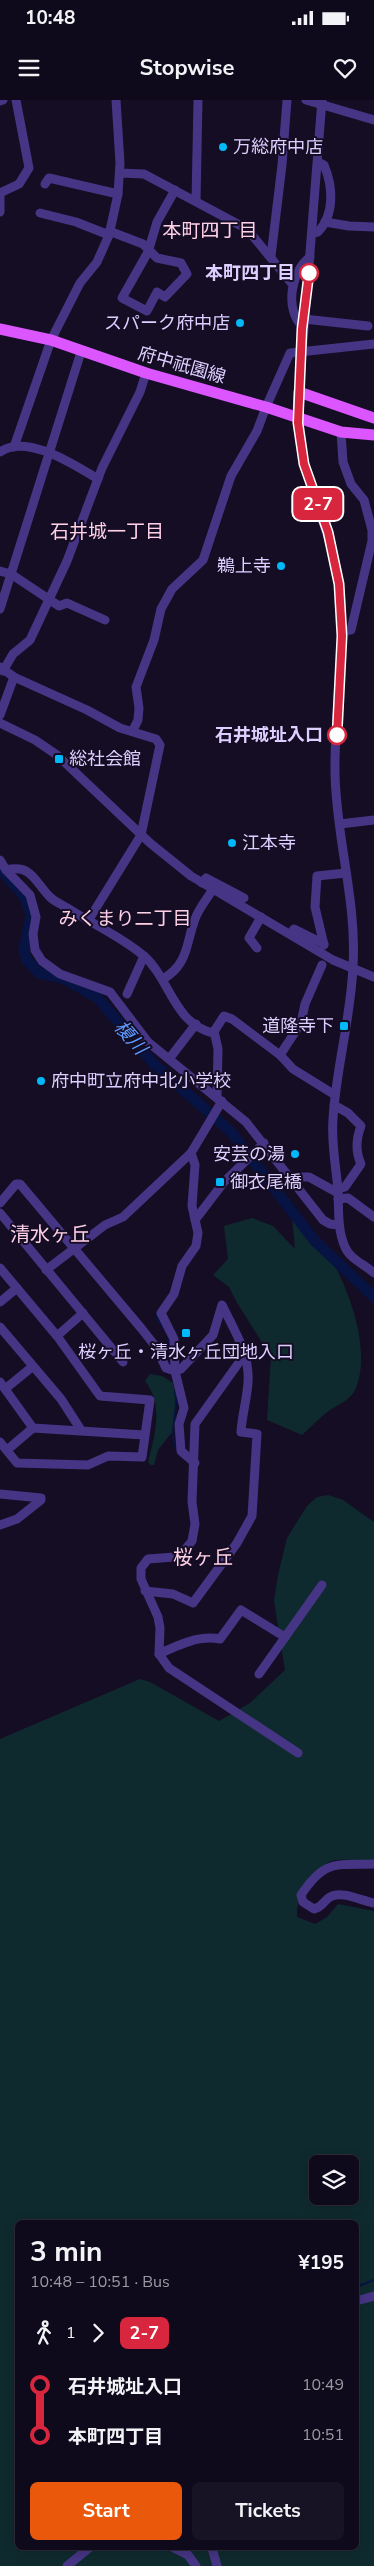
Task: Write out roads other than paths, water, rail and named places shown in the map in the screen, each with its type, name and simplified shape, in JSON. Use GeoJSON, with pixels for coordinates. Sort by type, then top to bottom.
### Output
{"type":"FeatureCollection","features":[{"type":"Feature","properties":{"kind":"main road","name":"府中祇園線"},"geometry":{"type":"LineString","coordinates":[[0,329],[51,340],[146,373],[266,407],[341,432],[374,436]]}},
{"type":"Feature","properties":{"kind":"main road"},"geometry":{"type":"LineString","coordinates":[[298,417],[299,392],[374,418]]}},
{"type":"Feature","properties":{"kind":"street"},"geometry":{"type":"LineString","coordinates":[[0,212],[0,193],[19,184],[29,168],[16,100]]}},
{"type":"Feature","properties":{"kind":"street"},"geometry":{"type":"LineString","coordinates":[[14,446],[51,340],[80,284],[97,262],[109,233],[118,194],[120,173],[120,131],[116,100]]}},
{"type":"Feature","properties":{"kind":"street"},"geometry":{"type":"LineString","coordinates":[[196,201],[198,100]]}},
{"type":"Feature","properties":{"kind":"street"},"geometry":{"type":"LineString","coordinates":[[271,256],[282,165],[287,100]]}},
{"type":"Feature","properties":{"kind":"street"},"geometry":{"type":"LineString","coordinates":[[306,100],[322,102],[374,120]]}},
{"type":"Feature","properties":{"kind":"street"},"geometry":{"type":"LineString","coordinates":[[299,392],[322,102]]}},
{"type":"Feature","properties":{"kind":"street"},"geometry":{"type":"LineString","coordinates":[[313,233],[318,232],[325,222],[331,192],[324,165],[318,162]]}},
{"type":"Feature","properties":{"kind":"street"},"geometry":{"type":"LineString","coordinates":[[120,173],[144,174],[247,230],[271,256],[293,285]]}},
{"type":"Feature","properties":{"kind":"street"},"geometry":{"type":"LineString","coordinates":[[45,184],[49,178],[118,194]]}},
{"type":"Feature","properties":{"kind":"street"},"geometry":{"type":"LineString","coordinates":[[40,213],[76,222],[142,244],[148,252],[157,258],[181,262],[187,274],[165,297],[157,292],[147,311],[122,298],[148,252],[156,222],[175,190]]}},
{"type":"Feature","properties":{"kind":"street"},"geometry":{"type":"LineString","coordinates":[[325,222],[349,226],[374,226]]}},
{"type":"Feature","properties":{"kind":"street"},"geometry":{"type":"LineString","coordinates":[[310,257],[305,261],[293,285],[294,316],[303,323],[368,326]]}},
{"type":"Feature","properties":{"kind":"street"},"geometry":{"type":"LineString","coordinates":[[133,730],[138,720],[139,708],[136,687],[154,640],[161,609],[172,588],[203,560],[231,476],[257,431],[290,353],[374,344]]}},
{"type":"Feature","properties":{"kind":"street"},"geometry":{"type":"LineString","coordinates":[[0,609],[81,352]]}},
{"type":"Feature","properties":{"kind":"street"},"geometry":{"type":"LineString","coordinates":[[88,921],[141,835],[160,745],[156,739],[133,730],[120,728],[87,710],[14,677],[2,669],[13,654],[30,640],[48,599],[68,561],[98,479],[140,392],[146,373]]}},
{"type":"Feature","properties":{"kind":"street"},"geometry":{"type":"LineString","coordinates":[[298,417],[304,464],[323,516],[335,558],[341,601],[342,631],[335,772],[353,933],[353,970],[350,1010],[332,1122],[339,1225],[345,1248],[354,1259],[374,1273]]}},
{"type":"Feature","properties":{"kind":"street"},"geometry":{"type":"LineString","coordinates":[[341,432],[343,462],[351,484],[364,500],[372,530],[372,541],[351,630],[342,631]]}},
{"type":"Feature","properties":{"kind":"street"},"geometry":{"type":"LineString","coordinates":[[0,452],[14,446],[48,452],[98,479]]}},
{"type":"Feature","properties":{"kind":"street"},"geometry":{"type":"LineString","coordinates":[[0,571],[10,574],[59,606],[68,602],[105,620]]}},
{"type":"Feature","properties":{"kind":"street"},"geometry":{"type":"LineString","coordinates":[[0,714],[14,677]]}},
{"type":"Feature","properties":{"kind":"street"},"geometry":{"type":"LineString","coordinates":[[0,723],[35,740],[57,755],[174,864],[202,883],[353,970],[374,978]]}},
{"type":"Feature","properties":{"kind":"street"},"geometry":{"type":"LineString","coordinates":[[340,824],[374,820]]}},
{"type":"Feature","properties":{"kind":"street"},"geometry":{"type":"LineString","coordinates":[[0,860],[6,870],[30,895],[36,918],[33,934],[35,950],[42,961],[60,974],[79,979],[110,992],[148,1042],[246,1122],[323,1220],[339,1225]]}},
{"type":"Feature","properties":{"kind":"street"},"geometry":{"type":"LineString","coordinates":[[6,870],[17,867],[26,871],[51,898],[144,956],[163,979],[177,1008],[196,1024],[210,1033],[214,1031],[224,1016],[244,1027],[257,1040],[280,1055],[293,1070],[335,1095]]}},
{"type":"Feature","properties":{"kind":"street"},"geometry":{"type":"LineString","coordinates":[[290,934],[294,929],[324,945],[315,907],[317,876],[346,872]]}},
{"type":"Feature","properties":{"kind":"street"},"geometry":{"type":"LineString","coordinates":[[202,883],[206,878],[244,898]]}},
{"type":"Feature","properties":{"kind":"street"},"geometry":{"type":"LineString","coordinates":[[163,979],[172,972],[188,949],[195,920],[213,889]]}},
{"type":"Feature","properties":{"kind":"street"},"geometry":{"type":"LineString","coordinates":[[257,948],[249,938],[261,917]]}},
{"type":"Feature","properties":{"kind":"street"},"geometry":{"type":"LineString","coordinates":[[127,994],[144,956]]}},
{"type":"Feature","properties":{"kind":"street"},"geometry":{"type":"LineString","coordinates":[[280,1055],[301,1022],[305,1004],[322,965]]}},
{"type":"Feature","properties":{"kind":"street"},"geometry":{"type":"LineString","coordinates":[[169,1059],[196,1024]]}},
{"type":"Feature","properties":{"kind":"street"},"geometry":{"type":"LineString","coordinates":[[46,1270],[105,1225],[123,1217],[191,1153],[219,1099],[218,1049],[214,1031]]}},
{"type":"Feature","properties":{"kind":"street"},"geometry":{"type":"LineString","coordinates":[[334,1105],[348,1113],[362,1126],[358,1134],[356,1154],[361,1164],[345,1187],[338,1193]]}},
{"type":"Feature","properties":{"kind":"street"},"geometry":{"type":"LineString","coordinates":[[195,1220],[224,1182],[264,1144]]}},
{"type":"Feature","properties":{"kind":"street"},"geometry":{"type":"LineString","coordinates":[[191,1153],[195,1165],[192,1206],[198,1233],[196,1246],[182,1266],[174,1294],[161,1313],[174,1339],[175,1371],[184,1408],[179,1424],[181,1451],[195,1462]]}},
{"type":"Feature","properties":{"kind":"street"},"geometry":{"type":"LineString","coordinates":[[288,1177],[310,1177],[348,1198],[374,1217]]}},
{"type":"Feature","properties":{"kind":"street"},"geometry":{"type":"LineString","coordinates":[[0,1202],[16,1184],[20,1184],[156,1347],[166,1368],[175,1371],[181,1369],[213,1335],[222,1305],[245,1354],[248,1382],[241,1432],[257,1434],[252,1516],[237,1543],[192,1603],[173,1594],[145,1591]]}},
{"type":"Feature","properties":{"kind":"street"},"geometry":{"type":"LineString","coordinates":[[0,1213],[123,1362]]}},
{"type":"Feature","properties":{"kind":"street"},"geometry":{"type":"LineString","coordinates":[[0,1268],[58,1336],[100,1396],[150,1400],[142,1457],[108,1456],[88,1465],[17,1463],[0,1442]]}},
{"type":"Feature","properties":{"kind":"street"},"geometry":{"type":"LineString","coordinates":[[0,1302],[17,1288]]}},
{"type":"Feature","properties":{"kind":"street"},"geometry":{"type":"LineString","coordinates":[[58,1336],[83,1313]]}},
{"type":"Feature","properties":{"kind":"street"},"geometry":{"type":"LineString","coordinates":[[0,1328],[61,1399],[80,1430]]}},
{"type":"Feature","properties":{"kind":"street"},"geometry":{"type":"LineString","coordinates":[[245,1354],[195,1424],[192,1502],[194,1536],[183,1552],[174,1557],[148,1559],[141,1568],[141,1579],[159,1622],[159,1654],[169,1668],[298,1753]]}},
{"type":"Feature","properties":{"kind":"street"},"geometry":{"type":"LineString","coordinates":[[32,1367],[3,1386],[33,1428]]}},
{"type":"Feature","properties":{"kind":"street"},"geometry":{"type":"LineString","coordinates":[[7,1450],[33,1428],[144,1435]]}},
{"type":"Feature","properties":{"kind":"street"},"geometry":{"type":"LineString","coordinates":[[0,1494],[41,1498],[41,1500],[17,1519],[0,1525]]}},
{"type":"Feature","properties":{"kind":"street"},"geometry":{"type":"LineString","coordinates":[[259,1674],[322,1585]]}},
{"type":"Feature","properties":{"kind":"street"},"geometry":{"type":"LineString","coordinates":[[159,1654],[182,1643],[209,1637],[220,1639],[241,1610],[285,1637]]}},
{"type":"Feature","properties":{"kind":"street"},"geometry":{"type":"LineString","coordinates":[[374,1864],[343,1862],[334,1865],[322,1871],[310,1883],[302,1895],[302,1902],[314,1909],[325,1903],[330,1897],[340,1894],[374,1903]]}},
{"type":"Feature","properties":{"kind":"street"},"geometry":{"type":"LineString","coordinates":[[359,2300],[374,2296]]}},
{"type":"Feature","properties":{"kind":"street"},"geometry":{"type":"LineString","coordinates":[[67,2566],[87,2550]]}},
{"type":"Feature","properties":{"kind":"street"},"geometry":{"type":"LineString","coordinates":[[178,2550],[188,2555],[196,2566]]}},
{"type":"Feature","properties":{"kind":"street"},"geometry":{"type":"LineString","coordinates":[[213,2550],[217,2566]]}},
{"type":"Feature","properties":{"kind":"waterway","name":"榎川"},"geometry":{"type":"LineString","coordinates":[[0,869],[25,897],[31,915],[24,951],[27,960],[39,973],[65,979],[98,998],[154,1064],[231,1132],[314,1240],[374,1297]]}},
{"type":"Feature","properties":{"kind":"waterway"},"geometry":{"type":"LineString","coordinates":[[157,1313],[157,1318],[165,1331]]}},
{"type":"Feature","properties":{"kind":"waterway"},"geometry":{"type":"LineString","coordinates":[[168,1337],[170,1360]]}},
{"type":"Feature","properties":{"kind":"waterway"},"geometry":{"type":"LineString","coordinates":[[175,1391],[176,1407],[173,1438],[178,1452]]}},
{"type":"Feature","properties":{"kind":"waterway"},"geometry":{"type":"LineString","coordinates":[[359,2286],[374,2280]]}},
{"type":"Feature","properties":{"kind":"place","name":"万総府中店"},"geometry":{"type":"Point","coordinates":[223,147]}},
{"type":"Feature","properties":{"kind":"place","name":"本町四丁目"},"geometry":{"type":"Point","coordinates":[309,273]}},
{"type":"Feature","properties":{"kind":"place","name":"スパーク府中店"},"geometry":{"type":"Point","coordinates":[240,323]}},
{"type":"Feature","properties":{"kind":"place","name":"鵜上寺"},"geometry":{"type":"Point","coordinates":[281,566]}},
{"type":"Feature","properties":{"kind":"place","name":"石井城址入口"},"geometry":{"type":"Point","coordinates":[337,735]}},
{"type":"Feature","properties":{"kind":"place","name":"総社会館"},"geometry":{"type":"Point","coordinates":[59,759]}},
{"type":"Feature","properties":{"kind":"place","name":"江本寺"},"geometry":{"type":"Point","coordinates":[232,843]}},
{"type":"Feature","properties":{"kind":"place","name":"道隆寺下"},"geometry":{"type":"Point","coordinates":[344,1026]}},
{"type":"Feature","properties":{"kind":"place","name":"府中町立府中北小学校"},"geometry":{"type":"Point","coordinates":[41,1081]}},
{"type":"Feature","properties":{"kind":"place","name":"安芸の湯"},"geometry":{"type":"Point","coordinates":[295,1154]}},
{"type":"Feature","properties":{"kind":"place","name":"御衣尾橋"},"geometry":{"type":"Point","coordinates":[220,1182]}},
{"type":"Feature","properties":{"kind":"place","name":"桜ヶ丘・清水ヶ丘団地入口"},"geometry":{"type":"Point","coordinates":[186,1333]}},
{"type":"Feature","properties":{"kind":"district","name":"本町四丁目"},"geometry":{"type":"Point","coordinates":[210,230]}},
{"type":"Feature","properties":{"kind":"district","name":"石井城一丁目"},"geometry":{"type":"Point","coordinates":[107,531]}},
{"type":"Feature","properties":{"kind":"district","name":"みくまり二丁目"},"geometry":{"type":"Point","coordinates":[125,918]}},
{"type":"Feature","properties":{"kind":"district","name":"清水ヶ丘"},"geometry":{"type":"Point","coordinates":[50,1234]}},
{"type":"Feature","properties":{"kind":"district","name":"桜ヶ丘"},"geometry":{"type":"Point","coordinates":[203,1557]}}]}
